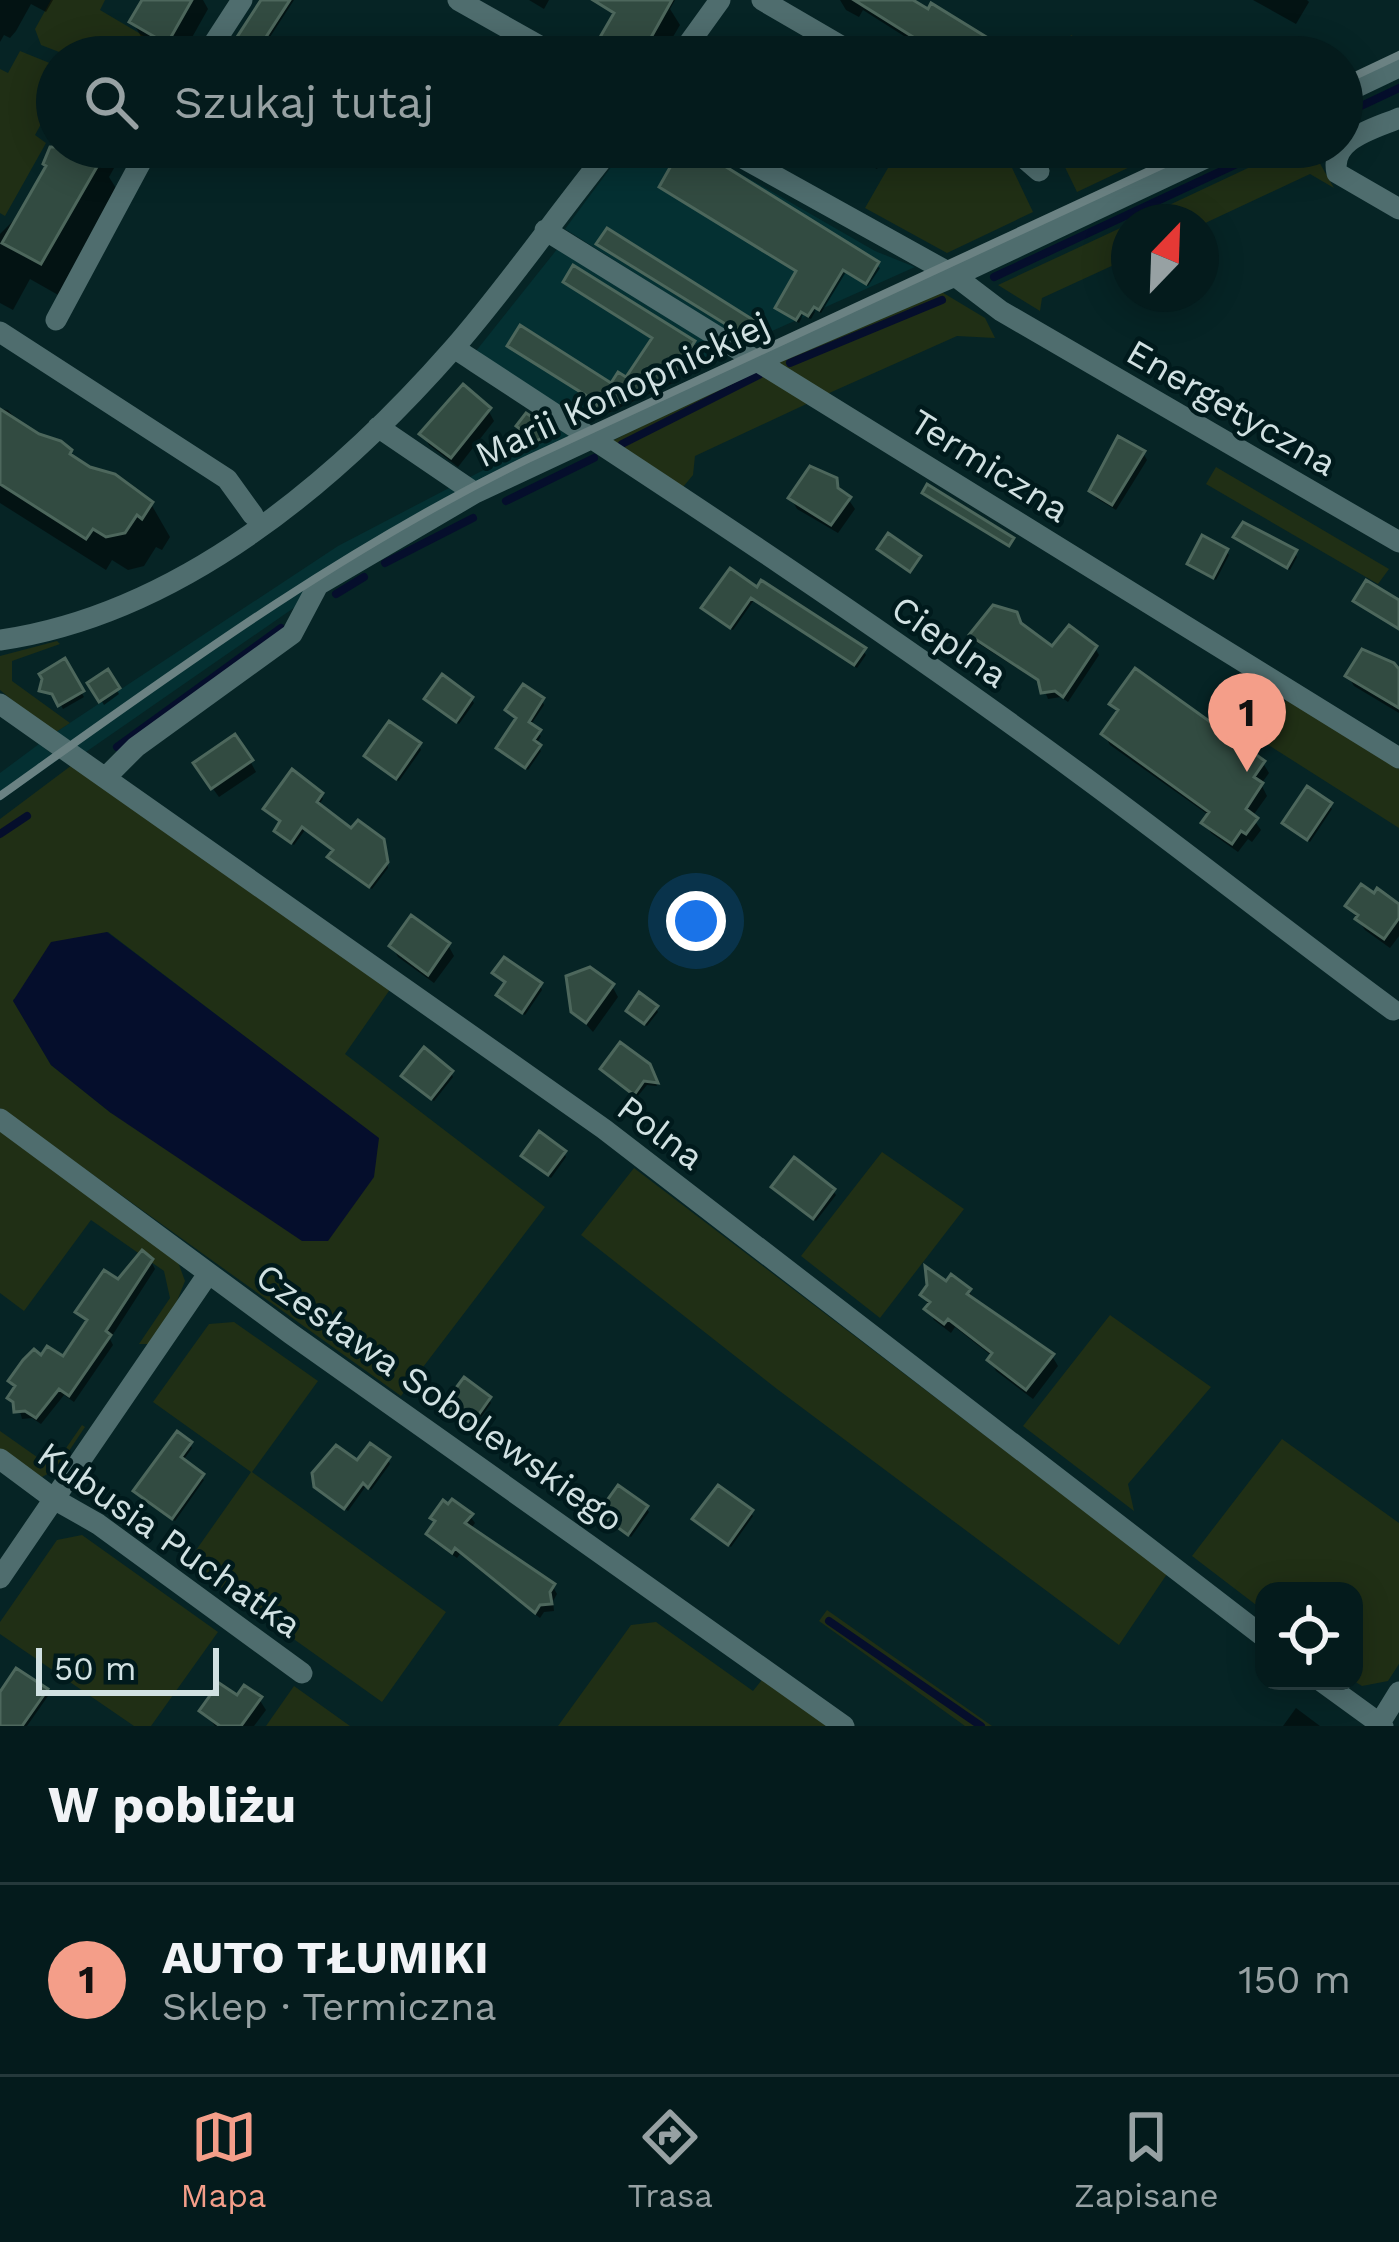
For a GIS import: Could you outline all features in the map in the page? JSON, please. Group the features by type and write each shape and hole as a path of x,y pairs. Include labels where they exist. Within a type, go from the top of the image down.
{"street":[{"path":"219,36 242,0"},
{"path":"458,0 522,36"},
{"path":"695,36 720,0"},
{"path":"763,0 824,36"},
{"path":"1363,84 1399,67"},
{"path":"1363,134 1399,118"},
{"path":"56,320 138,168"},
{"path":"0,640 104,613 180,577 377,428 454,348 594,168"},
{"name":"Energetyczna","path":"761,168 955,276 1001,311 1399,542"},
{"path":"1036,168 1039,171"},
{"name":"Marii Konopnickiej","path":"105,778 136,747 292,634 318,585 475,493 1184,168"},
{"path":"1336,168 1337,173 1399,209"},
{"name":"Termiczna","path":"545,230 1399,758"},
{"path":"0,332 227,479 257,521"},
{"name":"Cieplna","path":"454,348 671,489 988,708 1393,1010"},
{"path":"377,428 475,493"},
{"name":"Polna","path":"0,704 604,1129 1255,1630"},
{"name":"Czesława Sobolewskiego","path":"0,1119 208,1274 844,1726"},
{"path":"0,1578 208,1274"},
{"name":"Kubusia Puchatka","path":"0,1459 98,1524 302,1673"},
{"path":"1333,1690 1380,1725 1399,1692"}],"shaded area":[{"path":"610,168 731,168 875,251 915,267 745,343 565,229"},
{"path":"558,248 732,350 579,420 476,351"},
{"path":"560,430 586,448 487,495 334,580 83,754 53,734 338,546"},
{"path":"39,744 59,759 0,801 0,773"},
{"path":"107,932 379,1138 374,1177 328,1241 302,1241 111,1113 51,1065 13,1001 51,942"}],"green space":[{"path":"51,0 105,0 100,10 144,36 38,36 35,29"},
{"path":"20,51 36,57 36,161 5,216 0,213 0,69 8,73"},
{"path":"888,168 1012,168 1033,212 947,253 865,208"},
{"path":"1065,168 1128,168 1077,192"},
{"path":"1248,168 1323,168 1334,188 1310,174 1219,217 1219,204 1171,204"},
{"path":"1111,232 1111,266 1042,298 1040,311 998,285"},
{"path":"940,291 985,318 995,338 957,336 827,394 773,360"},
{"path":"757,367 815,400 695,456 693,475 683,487 612,441"},
{"path":"1216,467 1389,569 1378,584 1206,484"},
{"path":"60,644 12,661 12,681 70,723 53,734 0,690 0,656"},
{"path":"1288,698 1399,769 1399,828 1259,739"},
{"path":"72,765 391,988 345,1054 545,1207 401,1396 0,1108 0,819","holes":["108,932 379,1139 111,1113 51,1065 13,1000"]},
{"path":"0,1127 178,1262 185,1281 151,1344 139,1344 170,1298 164,1271 91,1220 24,1311 0,1293"},
{"path":"882,1152 964,1209 880,1318 801,1256"},
{"path":"634,1168 1167,1574 1119,1645 777,1389 581,1235"},
{"path":"1110,1315 1211,1387 1128,1484 1134,1511 1023,1426"},
{"path":"234,1322 318,1381 252,1472 446,1612 382,1702 187,1563 251,1472 153,1402 209,1324"},
{"path":"82,1425 57,1469 42,1477 0,1450 0,1431 37,1457 62,1454"},
{"path":"1282,1439 1399,1523 1399,1664 1388,1681 1363,1686 1363,1582 1255,1582 1255,1604 1192,1556"},
{"path":"82,1535 218,1632 151,1726 134,1726 0,1634 0,1622 57,1540"},
{"path":"827,1610 992,1726 965,1726 819,1621"},
{"path":"656,1622 753,1691 765,1676 832,1726 558,1726 631,1625"},
{"path":"294,1686 350,1726 266,1726"}],"building":[{"path":"142,0 192,0 172,36 153,36 129,22"},
{"path":"261,0 290,0 267,36 238,36"},
{"path":"593,0 672,0 652,36 601,36 614,13"},
{"path":"854,0 913,0 928,9 931,3 985,36 911,36"},
{"path":"45,168 96,168 41,264 2,243"},
{"path":"670,168 728,168 879,262 866,284 843,270 819,310 814,307 808,316 801,312 796,320 775,308 796,271 659,187"},
{"path":"607,228 758,323 748,338 596,244"},
{"path":"573,265 695,341 671,379 588,417 598,403 507,346 520,325 611,383 618,372 626,377 652,338 563,282"},
{"path":"463,384 491,408 451,458 419,434"},
{"path":"0,409 39,434 61,441 72,450 70,454 90,467 115,474 153,502 142,519 137,515 125,533 106,537 93,529 86,539 0,484"},
{"path":"526,413 555,432 536,441 516,426"},
{"path":"1118,436 1145,451 1112,505 1089,491"},
{"path":"810,466 837,478 838,488 851,497 831,525 788,498"},
{"path":"927,484 1014,538 1009,546 922,493"},
{"path":"1243,522 1297,550 1287,568 1233,537"},
{"path":"888,533 921,556 910,572 877,549"},
{"path":"1202,535 1228,549 1213,578 1187,564"},
{"path":"730,568 757,587 761,580 866,648 854,665 751,598 730,628 701,608"},
{"path":"1366,580 1399,600 1399,629 1353,601"},
{"path":"993,605 1017,612 1021,623 1052,646 1069,625 1097,646 1063,697 1055,691 1041,693 1038,680 969,635"},
{"path":"1362,649 1399,669 1399,708 1345,676"},
{"path":"65,658 84,691 58,706 52,694 39,691 39,674"},
{"path":"1135,668 1265,761 1254,777 1263,783 1246,809 1258,818 1232,844 1201,823 1209,812 1101,734 1118,710 1109,704"},
{"path":"108,669 120,688 99,702 87,683"},
{"path":"442,674 473,697 456,722 424,699"},
{"path":"523,684 544,698 529,722 541,730 534,740 541,745 525,768 496,748 516,718 505,710"},
{"path":"389,721 421,743 396,779 364,756"},
{"path":"235,734 253,760 211,789 193,763"},
{"path":"292,769 323,793 317,802 351,828 358,820 384,839 388,862 369,887 327,857 333,850 302,827 291,843 274,831 280,821 263,809"},
{"path":"1307,786 1332,803 1307,840 1282,823"},
{"path":"1361,884 1374,893 1377,888 1399,904 1399,918 1384,939 1345,906"},
{"path":"411,915 450,943 428,975 389,946"},
{"path":"504,957 542,983 522,1013 496,995 505,982 492,973"},
{"path":"590,967 614,984 586,1023 571,1012 566,976"},
{"path":"639,992 658,1006 644,1024 626,1011"},
{"path":"620,1042 650,1064 658,1083 644,1081 634,1095 600,1069"},
{"path":"424,1047 453,1071 431,1099 401,1076"},
{"path":"539,1131 566,1151 548,1175 521,1156"},
{"path":"794,1157 835,1189 813,1219 771,1187"},
{"path":"142,1250 153,1259 106,1331 111,1335 69,1396 59,1389 36,1418 25,1411 14,1412 7,1398 15,1386 8,1381 23,1360 34,1349 41,1355 47,1346 63,1356 87,1320 75,1312 104,1270 118,1279"},
{"path":"925,1266 946,1281 951,1274 971,1289 967,1294 1054,1354 1026,1390 987,1360 992,1353 948,1319 944,1324 924,1309 930,1302 920,1295 927,1285"},
{"path":"464,1377 491,1397 472,1424 444,1404"},
{"path":"177,1431 192,1442 181,1457 204,1474 172,1519 133,1491"},
{"path":"370,1443 390,1457 368,1488 363,1483 344,1509 314,1487 312,1473 336,1445 357,1460"},
{"path":"618,1485 648,1506 628,1535 598,1513"},
{"path":"718,1485 753,1510 728,1545 692,1519"},
{"path":"452,1499 473,1514 465,1523 555,1584 550,1592 552,1604 540,1605 535,1613 455,1548 452,1553 426,1534 443,1500 448,1504"},
{"path":"16,1668 48,1689 22,1726 0,1726 0,1692"},
{"path":"219,1683 237,1695 244,1685 262,1697 241,1726 220,1726 199,1711"}],"waterway":[{"path":"1363,105 1399,88"},
{"path":"994,277 1228,168"},
{"path":"790,363 942,300"},
{"path":"622,444 759,375"},
{"path":"506,501 594,458"},
{"path":"385,563 473,518"},
{"path":"336,594 364,577"},
{"path":"117,747 281,628"},
{"path":"0,834 27,816"},
{"path":"829,1621 981,1726"}],"railway":[{"path":"1363,72 1399,55"},
{"path":"0,796 257,616 458,495 1156,168"}],"place":[{"name":"AUTO TŁUMIKI","path":"1247,772"}]}
